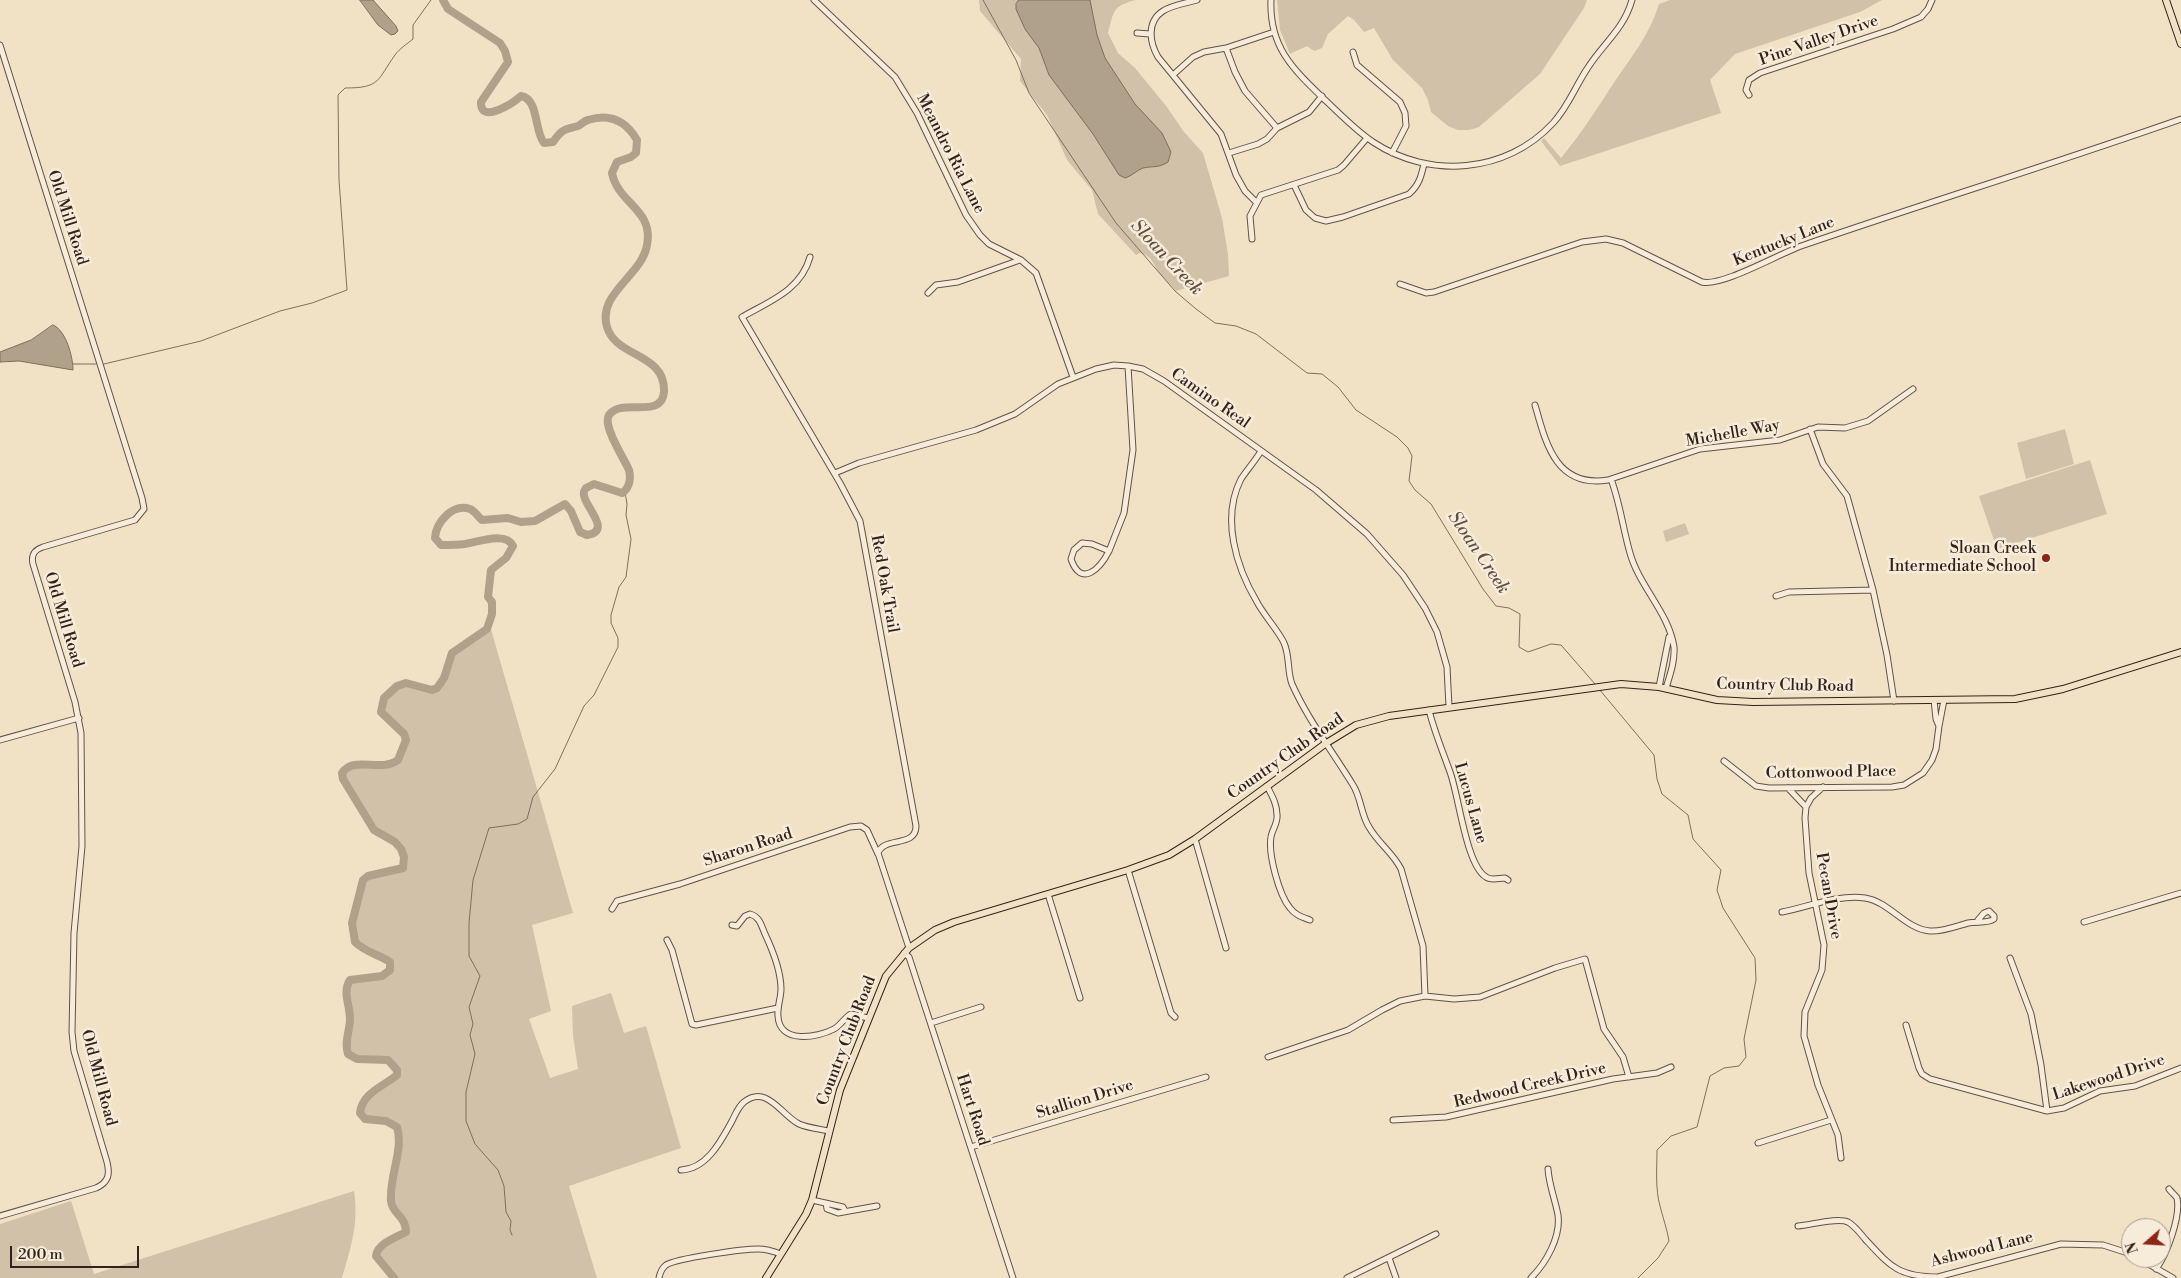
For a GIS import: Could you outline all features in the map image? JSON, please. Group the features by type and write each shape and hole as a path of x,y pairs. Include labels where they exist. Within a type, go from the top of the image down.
{"main road":[{"path":"2166,0 2181,44"},
{"name":"Country Club Road","path":"766,1278 812,1200 840,1090 886,976 909,948 922,937 954,922 1128,870 1169,855 1195,839 1325,744 1356,725 1371,720 1430,710 1609,685 1638,684 1717,700 1753,702 2015,699 2040,695 2181,652"}],"street":[{"name":"Meandro Ria Lane","path":"814,0 895,77 917,113 971,223 989,244 1021,260 1033,269 1038,277 1074,377"},
{"path":"1197,0 1163,11 1155,19 1150,34 1151,45 1158,57 1222,134 1236,175 1245,190 1256,202"},
{"path":"1271,0 1274,32 1288,63 1367,138 1392,153 1424,164 1451,167 1484,163 1514,152 1540,135 1558,116 1590,64 1619,30 1632,0"},
{"name":"Pine Valley Drive","path":"1749,95 1746,90 1749,80 1760,74 1893,29 1921,17 1928,10 1932,0"},
{"path":"1174,74 1193,57 1204,52 1226,48 1274,32"},
{"path":"1138,33 1150,34"},
{"name":"Old Mill Road","path":"0,45 144,506 141,515 135,520 43,547 33,554 33,564 79,718 82,739 82,846 74,933 72,1032 74,1052 107,1162 109,1175 106,1181 99,1187 0,1216"},
{"path":"1226,48 1245,91 1277,128"},
{"path":"1353,52 1358,65 1400,102 1406,113 1406,126 1392,153"},
{"path":"1230,154 1267,139 1277,128 1309,112 1322,96"},
{"name":"Kentucky Lane","path":"1400,284 1426,293 1434,292 1582,242 1598,239 1623,243 1709,284 1722,281 1788,250 2181,119"},
{"path":"1252,239 1250,216 1261,194 1338,170 1367,138"},
{"path":"1294,185 1306,210 1315,218 1326,221 1343,218 1408,194 1416,188 1424,164"},
{"name":"Red Oak Trail","path":"810,257 804,274 794,286 742,317 855,508 861,525 916,826 915,832 911,837 880,848 878,857"},
{"path":"928,293 936,285 958,282 1021,260"},
{"name":"Camino Real","path":"834,473 976,430 1015,414 1058,384 1074,377 1108,366 1128,366 1143,369 1164,382 1336,506 1367,534 1402,576 1425,608 1437,632 1446,667 1450,707"},
{"path":"1109,552 1092,544 1082,543 1074,550 1071,559 1076,571 1083,574 1089,574 1100,566 1109,552 1124,513 1133,450 1128,366"},
{"name":"Michelle Way","path":"1534,405 1546,442 1559,467 1576,477 1597,482 1700,449 1780,440 1810,429 1845,428 1868,420 1913,388"},
{"path":"1810,429 1823,464 1847,496 1873,590 1887,655 1894,701"},
{"path":"1261,452 1242,478 1234,500 1232,515 1235,549 1248,588 1284,644 1292,684 1325,744 1355,787 1367,825 1376,839 1395,858 1401,869 1423,946 1425,996"},
{"path":"1611,479 1622,515 1630,554 1670,634 1674,648 1673,664 1663,688"},
{"path":"1776,596 1789,592 1873,590"},
{"name":"Cottonwood Place","path":"1934,700 1936,719 1939,726"},
{"name":"Cottonwood Place","path":"1724,761 1756,786 1769,788 1892,787 1914,780 1923,773 1932,760 1936,749 1944,700"},
{"name":"Lucus Lane","path":"1430,710 1453,780 1460,813 1475,863 1489,879 1505,878 1508,880"},
{"path":"0,740 79,718"},
{"path":"1267,786 1275,802 1278,817 1271,838 1270,855 1289,907 1297,915 1310,920"},
{"path":"1787,787 1806,807 1811,798 1823,787"},
{"name":"Pecan Drive","path":"1806,807 1809,873 1824,945 1824,957 1822,970 1805,1012 1804,1036 1818,1085 1838,1135 1841,1158"},
{"name":"Sharon Road","path":"612,909 617,901 683,883 853,826 863,827 868,831 878,857"},
{"path":"1195,839 1226,948"},
{"path":"878,857 909,948"},
{"path":"1128,870 1171,1013 1176,1017"},
{"path":"2084,922 2181,893"},
{"path":"1048,894 1080,998"},
{"path":"1782,912 1850,898 1866,898 1880,903 1916,927 1931,931 1978,920"},
{"path":"732,925 736,926 745,916 750,914 760,920 772,948 780,977 781,990 778,1019 783,1030 799,1037 833,1029 851,1014 868,1018"},
{"path":"667,940 672,950 692,1024 696,1025 778,1008"},
{"name":"Hart Road","path":"904,953 908,957 931,1023 1013,1278"},
{"path":"2010,958 2031,1014 2046,1111"},
{"path":"1268,1057 1348,1030 1394,1004 1425,996 1454,999 1480,997 1555,968 1585,959 1604,1029 1623,1057 1629,1077"},
{"path":"931,1023 981,1007"},
{"name":"Lakewood Drive","path":"1906,1026 1919,1068 1922,1074 1930,1080 2046,1111 2064,1108 2100,1091 2135,1086 2181,1068"},
{"name":"Redwood Creek Drive","path":"1393,1120 1446,1117 1578,1087 1657,1073 1671,1067"},
{"name":"Stallion Drive","path":"971,1147 1206,1077"},
{"path":"681,1170 693,1167 712,1153 740,1106 750,1099 767,1098 800,1124 829,1131"},
{"path":"1758,1143 1831,1120"},
{"path":"1531,1278 1548,1257 1557,1229 1558,1217 1548,1169"},
{"path":"2169,1189 2177,1199 2179,1216 2164,1259 2156,1269 2173,1278"},
{"path":"812,1200 826,1203 827,1209 838,1213 877,1206"},
{"name":"Ashwood Lane","path":"1798,1226 1839,1220 1849,1222 1889,1265 1919,1277 1938,1276 2050,1246 2072,1242 2103,1244 2121,1250"},
{"path":"1347,1278 1436,1234"},
{"path":"659,1278 663,1268 669,1264 712,1255 754,1249 768,1250 781,1254"},
{"path":"1389,1258 1396,1278"}],"shaded area":[{"path":"360,0 373,0 396,26 398,31 391,35 378,25"},
{"path":"979,0 1136,0 1128,2 1115,10 1108,33 1118,53 1135,68 1167,107 1184,132 1203,153 1222,218 1228,254 1229,276 1176,291 1159,273 1148,257 1140,253 1136,255 1098,214 1092,190 1067,160 1047,115 1020,81 1021,59 980,11"},
{"path":"1019,0 1090,0 1097,35 1105,58 1135,104 1162,133 1171,152 1168,162 1159,166 1143,168 1125,178 1119,175 1093,134 1049,75 1039,48 1025,29 1016,9 1016,4"},
{"path":"1277,0 1587,0 1584,8 1540,74 1479,127 1469,130 1458,130 1448,126 1431,112 1422,88 1393,60 1374,28 1364,32 1348,16 1328,34 1322,48 1314,51 1307,46 1290,54 1280,30"},
{"path":"1670,0 1882,0 1860,12 1735,54 1710,80 1721,113 1560,166 1541,141 1544,138 1561,158 1640,44 1651,25 1659,4"},
{"path":"53,325 62,332 65,338 72,358 73,370 19,361 0,362 0,352 31,340"},
{"path":"2065,429 2074,464 2026,479 2017,443"},
{"path":"2090,460 2107,514 1997,549 1979,496"},
{"path":"1685,523 1689,534 1666,542 1663,531"},
{"path":"490,626 573,913 532,925 551,1011 529,1019 550,1078 578,1069 573,1036 572,1006 611,993 624,1033 646,1026 681,1148 569,1186 597,1278 394,1278 377,1256 377,1251 382,1246 406,1232 404,1222 394,1209 391,1201 399,1136 397,1127 386,1120 373,1120 362,1116 361,1107 374,1092 398,1076 397,1070 388,1059 362,1059 349,1053 348,1041 351,1016 348,990 351,981 382,976 391,971 390,961 368,951 356,941 354,934 355,907 360,889 368,876 404,869 405,857 401,848 395,842 375,829 344,779 343,773 348,768 354,766 383,766 398,760 405,743 404,737 402,732 382,711 386,697 395,689 405,685 432,691 437,688 441,684 452,654 461,646 483,634"},
{"path":"354,1191 355,1224 342,1278 0,1278 0,1224 71,1201 94,1274"}],"waterway":[{"path":"104,364 201,341 280,311 312,303 347,290 339,180 338,95 345,88 357,88 377,81 397,53 413,39 413,25 431,0"},
{"path":"394,1278 376,1256 383,1244 406,1232 404,1222 394,1209 391,1201 399,1136 397,1127 386,1121 365,1119 360,1113 369,1095 397,1075 397,1070 388,1060 357,1059 348,1054 347,1041 350,1014 346,994 350,980 382,976 390,970 390,962 355,942 352,923 363,880 368,876 403,868 404,857 401,849 395,842 374,830 343,779 342,773 353,765 383,765 391,764 398,760 406,740 404,734 381,712 384,698 397,686 406,683 432,690 437,688 444,678 452,653 487,629 492,614 492,602 488,597 491,570 506,558 513,546 504,539 498,538 465,544 441,545 435,538 438,526 446,515 452,511 464,508 472,510 482,520 508,518 521,522 535,521 565,504 571,511 580,532 587,535 594,533 598,529 597,523 585,500 585,489 594,484 622,493 627,488 630,479 629,470 608,427 609,415 615,410 622,408 656,405 662,400 664,392 662,379 657,370 649,362 620,345 612,337 607,327 606,315 608,304 637,266 647,245 648,233 645,223 641,215 621,192 612,173 617,162 636,153 637,140 633,133 617,120 596,118 564,130 553,142 544,143 534,109 527,98 521,96 498,110 486,112 482,109 481,102 508,62 505,51 500,43 448,9 443,0"},
{"name":"Sloan Creek","path":"983,0 1016,60 1029,93 1116,223 1175,291 1215,323 1236,326 1256,334 1307,373 1322,374 1338,387 1356,410 1397,437 1408,448 1412,456 1409,481 1415,490 1431,504 1483,589 1496,606 1509,608 1520,614 1519,647 1528,652 1551,644 1561,645 1595,684"},
{"path":"73,364 96,364"},
{"path":"512,1235 510,1230 511,1221 506,1212 504,1186 498,1170 475,1144 466,1121 466,1092 475,1054 470,1035 473,1024 469,1007 480,976 469,956 469,923 473,880 489,828 518,824 527,819 533,797 555,769 584,706 594,695 618,647 618,638 611,623 611,615 619,587 626,577 631,539 626,515 625,492"},
{"name":"Sloan Creek","path":"1599,689 1654,755 1657,779 1662,794 1688,815 1693,839 1721,870 1717,890 1723,908 1755,958 1756,980 1744,1039 1746,1057 1739,1066 1724,1068 1710,1076 1697,1127 1671,1136 1657,1150 1657,1192 1669,1241 1658,1258 1638,1278"}],"place":[{"name":"Sloan Creek Intermediate School","path":"2046,558"}]}
